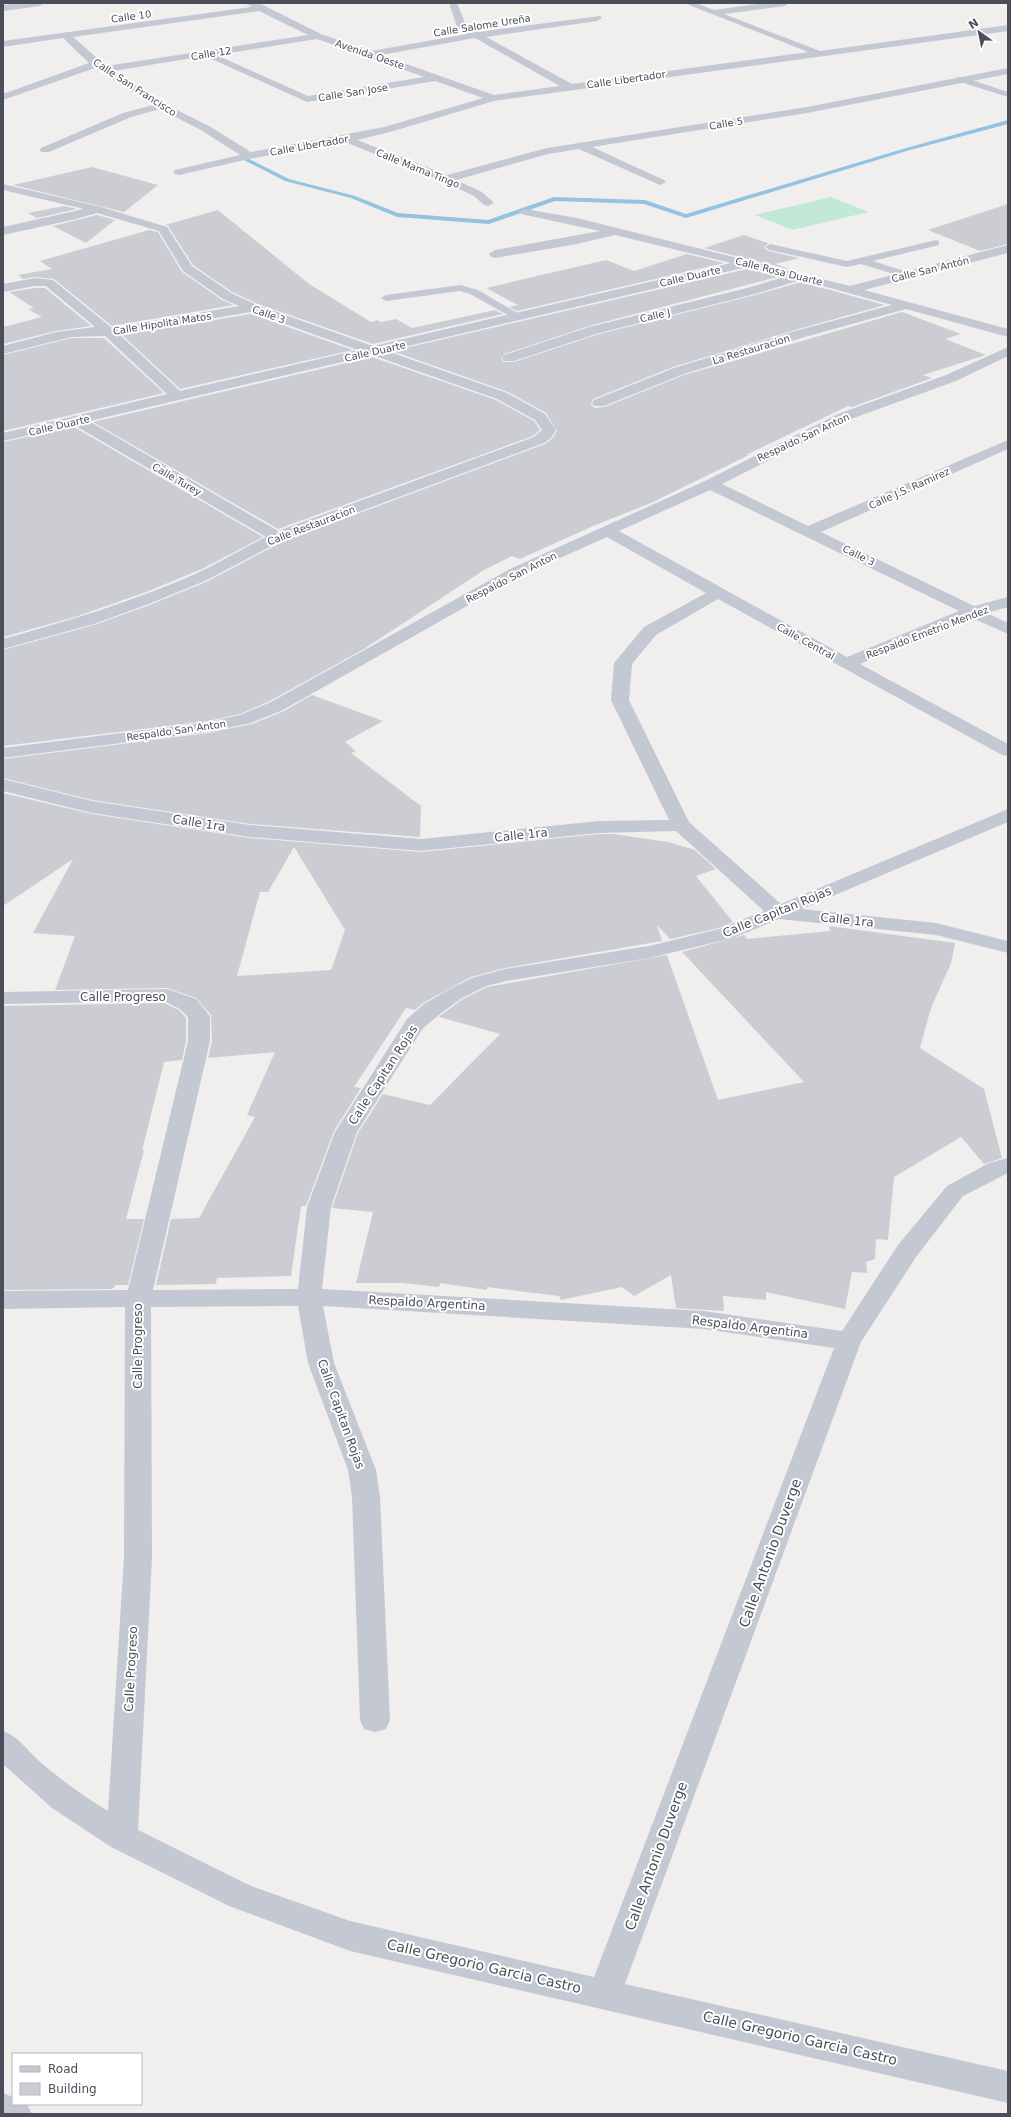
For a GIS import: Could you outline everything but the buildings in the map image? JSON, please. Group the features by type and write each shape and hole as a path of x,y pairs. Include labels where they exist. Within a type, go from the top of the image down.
{"street":[{"path":"3,8 40,3"},
{"name":"Avenida Oeste","path":"250,3 318,36 493,98"},
{"path":"453,3 462,27 569,87"},
{"path":"688,3 817,52"},
{"path":"712,12 785,3"},
{"name":"Calle 10","path":"3,44 262,8"},
{"name":"Calle Salome Ureña","path":"371,54 597,18"},
{"name":"Calle Libertador","path":"179,172 249,156 346,139 446,114 493,98 817,52 1008,28"},
{"name":"Calle San Francisco","path":"66,36 100,66 161,106 205,128 249,156"},
{"name":"Calle 12","path":"3,97 100,66 207,54 318,36"},
{"name":"Calle San Jose","path":"207,54 306,99 436,77"},
{"name":"Calle 5","path":"446,179 547,151 807,110 960,79 1008,71"},
{"path":"45,150 127,115 161,106"},
{"name":"Calle Mama Tingo","path":"346,139 446,179 478,194 488,203"},
{"path":"581,146 660,182"},
{"name":"Calle 3","path":"3,187 97,209 163,229 187,268 227,296 252,308 502,396 540,417 549,430"},
{"path":"3,231 72,218 97,209"},
{"name":"Calle Rosa Duarte","path":"525,212 614,231 801,276 1008,333"},
{"path":"495,254 577,240 614,231"},
{"name":"Calle San Antón","path":"852,289 1008,249"},
{"name":"Calle Duarte","path":"3,437 78,421 746,263"},
{"name":"Calle J","path":"509,358 594,330 751,291 801,276"},
{"path":"3,288 43,282 49,283 109,332 178,397"},
{"name":"La Restauracion","path":"599,403 679,371 800,334 906,305"},
{"name":"Calle Hipolita Matos","path":"3,350 84,331 99,330 109,332 252,308"},
{"name":"Respaldo San Anton","path":"3,753 208,727 245,719 277,706 516,572 710,484 804,435 843,417 951,378 1008,352"},
{"name":"Calle Turey","path":"78,421 277,537"},
{"name":"Calle Restauracion","path":"3,644 88,620 140,602 199,578 277,537 539,440 546,435 549,430"},
{"name":"Calle J.S. Ramirez","path":"810,531 1008,444"},
{"name":"Calle 3","path":"710,484 810,531 1008,629"},
{"name":"Calle Central","path":"606,530 846,664 1008,751"},
{"path":"719,592 650,631 623,662 620,700 681,825 779,913"},
{"name":"Respaldo Emetrio Mendez","path":"846,664 974,611 1008,602"},
{"name":"Calle 1ra","path":"3,785 92,807 250,831 421,845 599,827 681,825"},
{"name":"Calle Capitan Rojas","path":"375,1720 366,1497 362,1470 321,1362 309,1297 319,1207 346,1132 415,1024 432,1009 467,988 505,975 649,952 726,934 779,913 1008,815"},
{"name":"Calle 1ra","path":"779,913 936,929 1008,947"},
{"name":"Calle Progreso","path":"3,998 167,995 188,1004 200,1016 199,1041 138,1299 138,1557 122,1837"},
{"name":"Calle Antonio Duverge","path":"605,1993 849,1341 907,1251 955,1191 997,1168 1008,1165"},
{"name":"Respaldo Argentina","path":"3,1300 309,1297 507,1307 704,1320 849,1341"},
{"name":"Calle Gregorio Garcia Castro","path":"3,1744 26,1768 64,1799 122,1837 240,1896 350,1936 605,1993 1008,2087"},
{"path":"3,2110 14,2114"}],"lane":[{"path":"960,79 1008,95"},
{"path":"770,247 841,263 863,261 936,243"},
{"path":"863,261 907,275"},
{"path":"386,298 460,288 474,292 519,317"}],"green space":[{"path":"831,197 869,212 792,230 755,215"}],"waterway":[{"path":"247,160 287,180 353,197 397,215 489,222 554,199 645,202 686,216 908,149 1008,122"}]}
